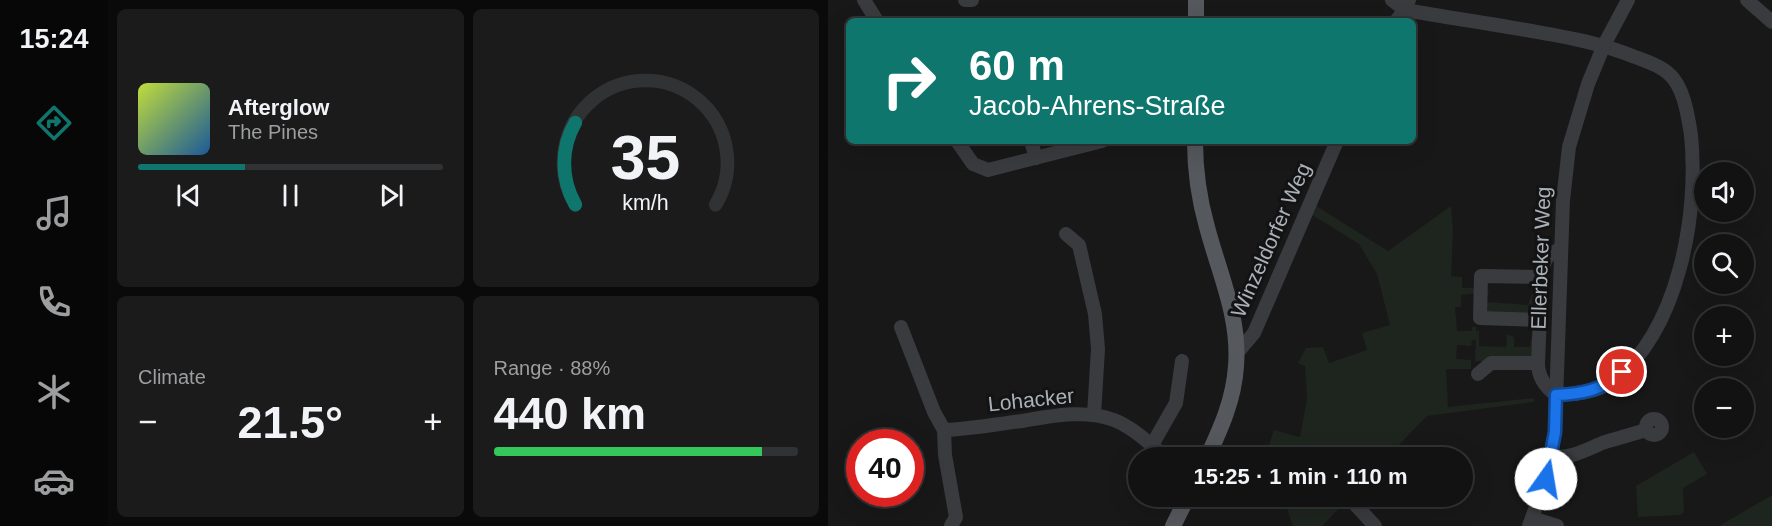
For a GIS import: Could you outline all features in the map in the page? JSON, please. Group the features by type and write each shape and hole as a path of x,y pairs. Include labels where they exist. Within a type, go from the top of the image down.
{"main road":[{"path":"1196,18 1197,0"},
{"path":"1195,144 1200,203 1231,307 1237,353 1232,396 1211,447"},
{"path":"1173,526 1182,507"}],"street":[{"path":"864,0 875,18"},
{"path":"965,0 972,0"},
{"path":"1392,0 1403,10 1604,45 1652,64 1668,73 1678,85 1689,117 1694,177 1689,231 1679,271 1666,305 1652,336 1633,362 1611,382 1587,392 1556,395 1544,384 1539,375 1539,320 1543,261 1561,248"},
{"name":"Ellerbeker Weg","path":"1531,522 1552,456 1555,432 1564,185 1569,147 1579,109 1604,45 1628,0"},
{"path":"1747,0 1772,22"},
{"path":"959,144 973,164 988,170 1090,144"},
{"path":"1032,144 1036,158"},
{"name":"Winzeldorfer Weg","path":"1237,353 1254,333 1336,144"},
{"path":"1066,234 1079,245 1095,314 1098,349 1094,415"},
{"path":"1539,320 1480,318 1480,297 1481,276 1541,277"},
{"path":"901,327 934,412 944,430 945,455 956,518 951,526"},
{"path":"1152,445 1176,404 1182,361"},
{"path":"1478,374 1491,363 1538,363"},
{"name":"Lohacker","path":"944,430 1061,415 1094,415 1114,420 1131,429 1154,447"},
{"path":"1552,456 1566,457 1646,430"},
{"path":"1358,507 1375,526"},
{"path":"1531,522 1557,526"}],"shaded area":[{"path":"1313,204 1388,251 1451,206 1453,234 1451,276 1462,277 1462,288 1475,288 1478,293 1461,295 1461,307 1455,307 1457,331 1472,331 1472,327 1476,327 1476,331 1479,331 1479,346 1506,347 1507,334 1514,337 1514,347 1530,347 1531,338 1536,338 1530,361 1475,361 1476,340 1472,340 1471,346 1457,345 1456,359 1471,360 1471,369 1446,369 1448,407 1534,398 1534,402 1427,416 1397,447 1268,447 1274,430 1300,437 1307,399 1305,366 1298,363 1306,348 1323,347 1329,363 1367,350 1362,333 1390,325 1377,274 1359,244 1309,213"},
{"path":"1534,280 1537,282 1537,314 1486,316 1486,302 1528,305 1534,288"},
{"path":"1694,452 1707,474 1683,488 1684,512 1680,515 1638,517 1636,486"},
{"path":"1772,495 1772,526 1719,526"},
{"path":"1286,507 1340,507 1322,526 1293,526"}],"route":[{"path":"1546,479 1555,432 1556,395 1587,392 1600,388 1622,372"}]}
